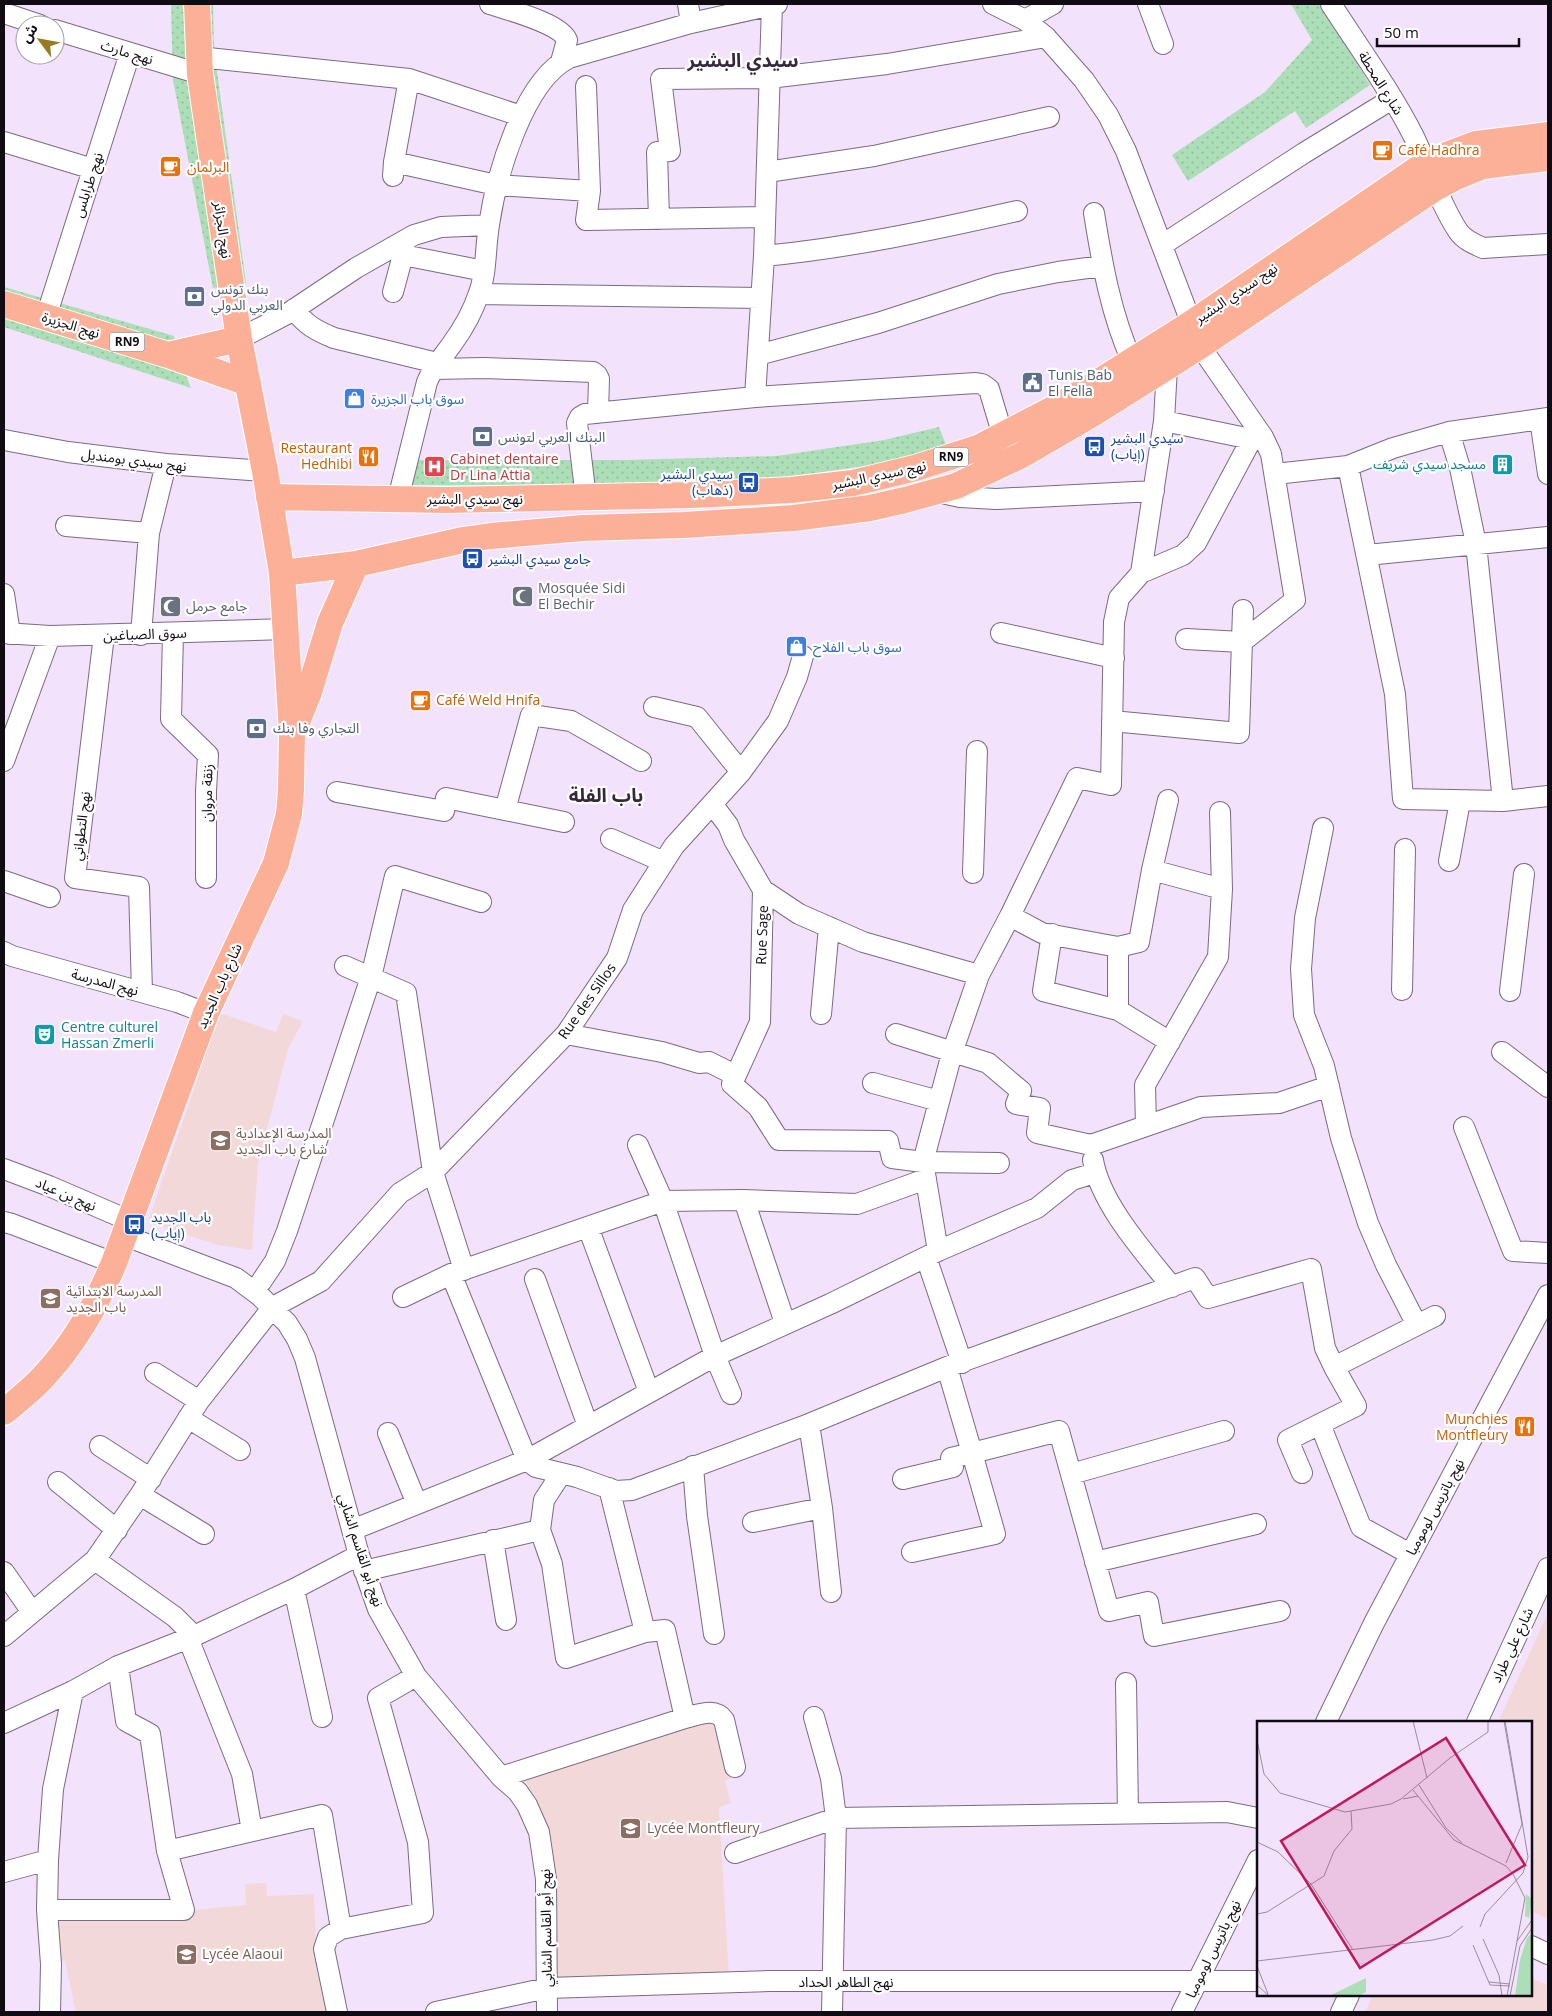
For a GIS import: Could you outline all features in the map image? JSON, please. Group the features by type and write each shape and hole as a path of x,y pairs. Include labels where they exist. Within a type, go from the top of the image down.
{"main road":[{"name":"نهج الجزائر","path":"197,4 200,66 239,339 270,497 282,573"},
{"name":"نهج سيدي البشير","path":"270,497 398,499 586,498 791,490 853,483 915,468 978,448 1051,410 1132,361 1196,335 1431,176 1444,156 1476,144 1548,135"},
{"name":"نهج سيدي البشير","path":"1431,176 1456,177 1482,166 1548,158"},
{"name":"نهج الجزيرة","path":"4,304 168,355 248,384"},
{"name":"نهج سيدي البشير","path":"282,573 356,564 463,540 491,536 583,528 794,518 870,508 937,492 956,486 994,469 1041,445 1094,414 1167,367 1196,335"},
{"path":"168,355 239,339"},
{"path":"791,490 794,518"},
{"name":"شارع باب الجديد","path":"292,733 309,692 330,623 356,564"},
{"name":"شارع باب الجديد","path":"4,1412 46,1375 82,1327 100,1297 206,1012 270,876 282,846 289,814 292,733 282,573"}],"street":[{"path":"398,499 421,403 435,366 462,330 479,294 484,271 488,225 502,165 521,116 543,81 560,62 567,40 563,33 541,22 490,4"},
{"path":"688,4 691,24"},
{"path":"560,62 691,24 774,4 769,78 764,256 755,397"},
{"path":"993,4 1025,20 1046,37 1084,80 1115,127 1126,151 1196,335 1254,434 1268,447 1275,474 1295,600 1242,642 1186,639"},
{"path":"1025,20 1053,4"},
{"path":"1148,4 1163,44"},
{"name":"شارع المحطة","path":"1331,4 1408,126 1459,232 1474,244 1483,248 1548,244"},
{"name":"نهج مارث","path":"65,33 130,53 200,66 409,80 521,116"},
{"path":"659,219 657,152 670,151 661,79 769,78 887,64 1046,37"},
{"name":"نهج طرابلس","path":"46,316 130,53"},
{"path":"409,80 393,169 496,185 590,191"},
{"path":"586,86 590,191 586,220 765,217"},
{"path":"1162,245 1304,153 1392,99"},
{"path":"767,172 874,156 1049,118"},
{"path":"4,142 93,169"},
{"path":"764,256 862,244 1017,212"},
{"path":"1094,213 1102,266 1123,339 1132,361"},
{"path":"239,339 294,309 356,268 414,235 441,227 488,225"},
{"path":"393,292 403,255 484,271"},
{"path":"758,355 878,323 998,284 1058,272 1102,266"},
{"path":"479,294 761,298"},
{"path":"294,309 309,327 328,336 435,366 593,372 599,379 598,413"},
{"path":"1142,573 1164,421 1167,367"},
{"path":"586,498 577,423 582,415 755,397 979,383 989,389 1003,436"},
{"path":"1275,474 1348,466 1393,448 1449,432 1544,419 1548,474"},
{"path":"1164,421 1254,434"},
{"path":"1449,432 1460,468 1476,544 1503,801"},
{"path":"912,1552 995,1534 972,1454 932,1254 924,1170 938,1101 952,1052 979,975 1077,778 1111,786 1114,622 1116,605 1119,598 1142,573 1184,555 1196,543 1254,434"},
{"name":"نهج سيدي بومنديل","path":"4,440 68,452 166,464 265,471"},
{"path":"141,635 149,533 166,464"},
{"path":"1348,466 1395,694 1403,799 1503,801 1548,796"},
{"path":"937,492 996,499 1154,491"},
{"path":"66,526 149,533"},
{"path":"1367,555 1548,537"},
{"path":"4,594 7,633"},
{"path":"1112,721 1239,733 1243,610"},
{"name":"سوق الصباغين","path":"7,633 50,636 141,635 286,629"},
{"name":"زنقة مروان","path":"173,633 171,719 208,755 206,878"},
{"path":"1001,634 1114,658"},
{"name":"نهج التطواني","path":"104,635 75,878 139,886 142,992"},
{"path":"4,762 50,636"},
{"name":"Rue des Sillos","path":"273,1307 322,1281 400,1193 434,1172 566,1034 617,958 633,910 674,846 741,772 778,721 797,677 803,656"},
{"path":"654,707 697,717 741,772"},
{"path":"505,810 531,714 571,721 641,761"},
{"path":"973,873 976,752"},
{"path":"337,792 444,811 446,798 564,822"},
{"path":"1010,916 1042,932 1118,947 1139,942 1152,870 1168,800"},
{"path":"1449,861 1460,801"},
{"name":"Rue Sage","path":"712,804 728,825 734,840 763,890 760,1022 736,1075"},
{"path":"1146,1126 1145,1084 1218,957 1222,889 1220,812"},
{"path":"1323,828 1305,918 1301,969 1304,1016 1324,1066 1341,1138 1368,1223 1386,1265 1426,1320 1334,1367"},
{"path":"611,839 664,862"},
{"path":"1402,990 1405,849"},
{"path":"1152,870 1222,889"},
{"path":"1510,991 1524,874"},
{"path":"262,1282 275,1261 287,1231 371,977 395,876 480,902"},
{"path":"4,881 50,897"},
{"path":"763,890 800,914 863,942 979,975"},
{"path":"822,1014 830,927"},
{"path":"1052,934 1043,991 1118,1010 1170,1042"},
{"path":"1118,947 1118,1010"},
{"name":"نهج المدرسة","path":"4,952 12,956 206,1012"},
{"path":"345,966 406,993 434,1172 458,1272 527,1460 536,1468 577,1477 609,1488 623,1491 632,1490 809,1424 955,1365 1195,1278 1208,1298 1311,1269 1325,1348 1356,1406 1288,1440 1302,1473"},
{"path":"566,1034 662,1052 699,1063 709,1062 736,1075 732,1084 758,1107 779,1140 888,1141 892,1158 924,1170"},
{"path":"896,1034 988,1063 1021,1091 1016,1104 1040,1108 1037,1133 1091,1145 1201,1107 1279,1103 1328,1086"},
{"path":"1502,1052 1548,1087"},
{"path":"873,1082 938,1101"},
{"path":"1464,1127 1513,1251 1548,1253"},
{"path":"638,1145 663,1201 715,1356 731,1394"},
{"path":"1091,1145 1095,1173 1123,1225 1172,1287"},
{"path":"403,1297 458,1272 663,1201 744,1200 857,1204 924,1170 999,1163"},
{"name":"نهج بن عياد","path":"4,1169 49,1186 126,1228"},
{"path":"352,1530 527,1460 715,1356 830,1304 932,1254 1037,1208 1072,1180 1095,1173"},
{"path":"744,1200 785,1323"},
{"path":"4,1222 114,1263"},
{"path":"588,1227 649,1392"},
{"name":"نهج أبو القاسم الشابي","path":"126,1228 236,1278 273,1307 287,1323 297,1339 305,1358 352,1530 378,1609 416,1676 501,1777 518,1792 527,1805 539,1832 546,1879 548,1914 547,2012"},
{"path":"535,1279 588,1426"},
{"name":"نهج باتريس لومومبا","path":"1326,1721 1374,1623 1548,1295"},
{"path":"4,1636 95,1560 146,1487 199,1400 273,1307"},
{"path":"155,1373 199,1400"},
{"path":"188,1418 240,1450"},
{"path":"809,1424 822,1508 831,1592"},
{"path":"1320,1424 1360,1527 1410,1554"},
{"path":"903,1479 953,1467 951,1458 1059,1431 1109,1611 1148,1602 1154,1636 1280,1611"},
{"path":"1071,1474 1224,1431"},
{"path":"388,1433 417,1504"},
{"path":"100,1446 146,1487 204,1534"},
{"path":"693,1466 697,1516 714,1634"},
{"path":"561,1474 544,1500 540,1530 552,1564 566,1658 646,1632 665,1630 685,1718"},
{"path":"58,1482 117,1530"},
{"path":"609,1488 646,1632"},
{"path":"753,1522 822,1508"},
{"path":"1095,1562 1256,1524"},
{"path":"4,1723 72,1691 118,1666 191,1637 294,1589 362,1563 540,1530"},
{"path":"493,1540 506,1620"},
{"path":"95,1560 175,1618 191,1637 242,1774 252,1831"},
{"name":"شارع علي طراد","path":"1477,1721 1548,1568"},
{"path":"4,1572 32,1612"},
{"path":"294,1589 322,1717"},
{"path":"48,1910 184,1910 167,1851 150,1734 126,1721 118,1666"},
{"path":"337,2012 324,1949 328,1937 341,1930 423,1913 418,1842 378,1698 416,1676"},
{"path":"1126,1683 1128,1813"},
{"path":"50,2012 51,1964 48,1860 53,1789 72,1691"},
{"path":"501,1777 685,1718 712,1712 720,1715 724,1720 735,1767"},
{"path":"814,1717 831,1778 836,1818 832,2012"},
{"path":"735,1853 836,1818 1227,1812 1257,1818"},
{"path":"167,1851 322,1815 341,1930"},
{"path":"4,1872 48,1860"},
{"name":"نهج باتريس لومومبا","path":"1182,2012 1257,1862"},
{"path":"1532,1946 1548,1954"},
{"name":"نهج الطاهر الحداد","path":"436,2012 547,1988 770,1981 1257,1980"},
{"path":"1341,2012 1349,1996"}],"shaded area":[{"name":"المدرسة الإعدادية شارع باب الجديد","path":"220,1013 276,1032 283,1014 303,1021 288,1049 258,1163 252,1250 218,1245 148,1222"},
{"path":"1548,1613 1548,1919 1532,1911 1532,1721 1498,1721"},
{"name":"Lycée Montfleury","path":"714,1717 732,1778 725,1781 731,1803 719,1807 729,1978 554,1979 549,1849 524,1775"},
{"name":"Lycée Alaoui","path":"266,1883 267,1896 314,1894 316,1947 334,2012 76,2012 65,1961 54,1961 51,1913 184,1911 246,1905 245,1884"},
{"path":"1532,1978 1548,1985 1548,2012 1365,2012 1373,1996 1532,1996"}],"green space":[{"path":"171,4 213,4 214,50 246,283 213,288 173,80"},
{"path":"1291,4 1321,4 1370,85 1306,128 1295,111 1188,181 1172,155 1265,92 1312,40"},
{"path":"4,287 174,336 179,358 191,388 4,327"},
{"path":"939,427 946,445 893,462 781,478 623,486 413,485 415,460 626,460 777,456 884,440"}],"place":[{"name":"Café Hadhra","path":"1382,150"},
{"name":"البرلمان","path":"171,167"},
{"name":"بنك تونس العربي الدولي","path":"195,297"},
{"name":"Tunis Bab El Fella","path":"1032,383"},
{"name":"سوق باب الجزيرة","path":"355,399"},
{"name":"البنك العربي لتونس","path":"482,437"},
{"name":"سيدي البشير (إياب)","path":"1095,446"},
{"name":"Restaurant Hedhibi","path":"368,456"},
{"name":"مسجد سيدي شريف","path":"1502,464"},
{"name":"Cabinet dentaire Dr Lina Attia","path":"434,467"},
{"name":"سيدي البشير (ذهاب)","path":"749,482"},
{"name":"جامع سيدي البشير","path":"472,559"},
{"name":"Mosquée Sidi El Bechir","path":"522,596"},
{"name":"جامع حرمل","path":"170,606"},
{"name":"سوق باب الفلاح","path":"797,647"},
{"name":"Café Weld Hnifa","path":"420,700"},
{"name":"التجاري وفا بنك","path":"257,728"},
{"name":"Centre culturel Hassan Zmerli","path":"45,1035"},
{"name":"المدرسة الإعدادية شارع باب الجديد","path":"220,1141"},
{"name":"باب الجديد (إياب)","path":"135,1225"},
{"name":"المدرسة الابتدائية باب الجديد","path":"50,1299"},
{"name":"Munchies Montfleury","path":"1524,1427"},
{"name":"Lycée Montfleury","path":"631,1828"},
{"name":"Lycée Alaoui","path":"186,1954"}],"district":[{"name":"سيدي البشير","path":"743,60"},
{"name":"باب الفلة","path":"606,795"}]}
